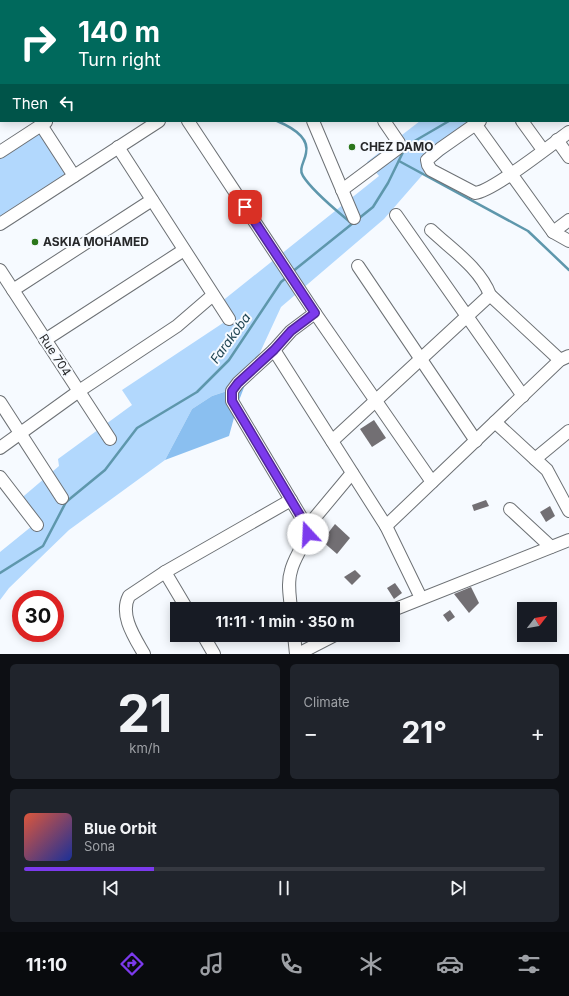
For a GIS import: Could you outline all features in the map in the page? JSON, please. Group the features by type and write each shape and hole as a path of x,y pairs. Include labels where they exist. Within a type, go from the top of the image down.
{"street":[{"path":"0,224 157,122"},
{"path":"189,122 315,313 432,482"},
{"path":"313,122 354,218"},
{"path":"342,190 397,149 399,143 385,122"},
{"path":"523,122 543,150"},
{"path":"0,152 44,123 74,176"},
{"path":"569,132 511,174 484,191 475,193 431,170 427,160 478,123 511,174 553,232 569,241"},
{"path":"557,140 569,157"},
{"path":"118,148 229,319"},
{"path":"13,290 152,200"},
{"path":"396,215 522,396"},
{"path":"553,232 569,220"},
{"path":"386,526 564,358 490,295 483,281 475,271 431,230"},
{"path":"45,340 184,250"},
{"path":"358,266 476,440"},
{"name":"Rue 704","path":"0,270 110,439"},
{"path":"0,448 79,391 177,326 213,295"},
{"path":"332,441 490,295"},
{"path":"290,602 290,571 308,534 307,527 232,401 231,396 238,383 274,350 291,331 315,313"},
{"path":"274,350 386,526 421,598"},
{"path":"0,402 62,498"},
{"path":"495,422 547,470 553,478 569,511"},
{"path":"536,459 569,431"},
{"path":"307,527 352,473"},
{"path":"1,482 37,525"},
{"path":"144,654 129,627 126,602 129,596 165,572 291,500"},
{"path":"510,509 551,547"},
{"path":"400,607 569,540"},
{"path":"165,572 183,602"},
{"path":"207,642 214,654"},
{"path":"295,642 297,654 321,642"}],"shaded area":[{"path":"419,122 487,122 432,164 384,219 281,307 245,385 212,396 192,409 165,460 69,530 9,588 0,600 0,552 37,522 18,501 59,466 58,459 132,405 122,390 229,319 221,302 379,176 367,162"},
{"path":"43,129 71,173 0,219 0,156"},
{"path":"245,385 238,403 229,436 165,460 192,409 212,396"}],"building":[{"path":"374,420 386,438 372,447 360,429"},
{"path":"486,500 489,506 474,511 472,505"},
{"path":"550,506 555,516 546,522 540,512"},
{"path":"335,524 350,538 337,554 322,541"},
{"path":"355,570 361,576 352,585 344,577"},
{"path":"395,583 402,593 394,599 387,588"},
{"path":"471,587 479,603 469,613 454,594"},
{"path":"450,610 455,617 448,622 443,615"}],"waterway":[{"path":"279,122 298,132 305,142 306,153 301,171 307,182 350,222"},
{"name":"Farakoba","path":"292,272 373,207 388,183 406,146 447,122"},
{"path":"399,161 528,231 569,270"},
{"name":"Farakoba","path":"0,573 43,546 66,502 105,470 137,428 197,392 229,360 281,282 287,277"}],"place":[{"name":"CHEZ DAMO","path":"352,147"},
{"name":"ASKIA MOHAMED","path":"35,242"}],"route":[{"path":"245,207 315,313 299,323 274,350 238,383 232,391 231,396 232,401 307,527 308,534"}]}
